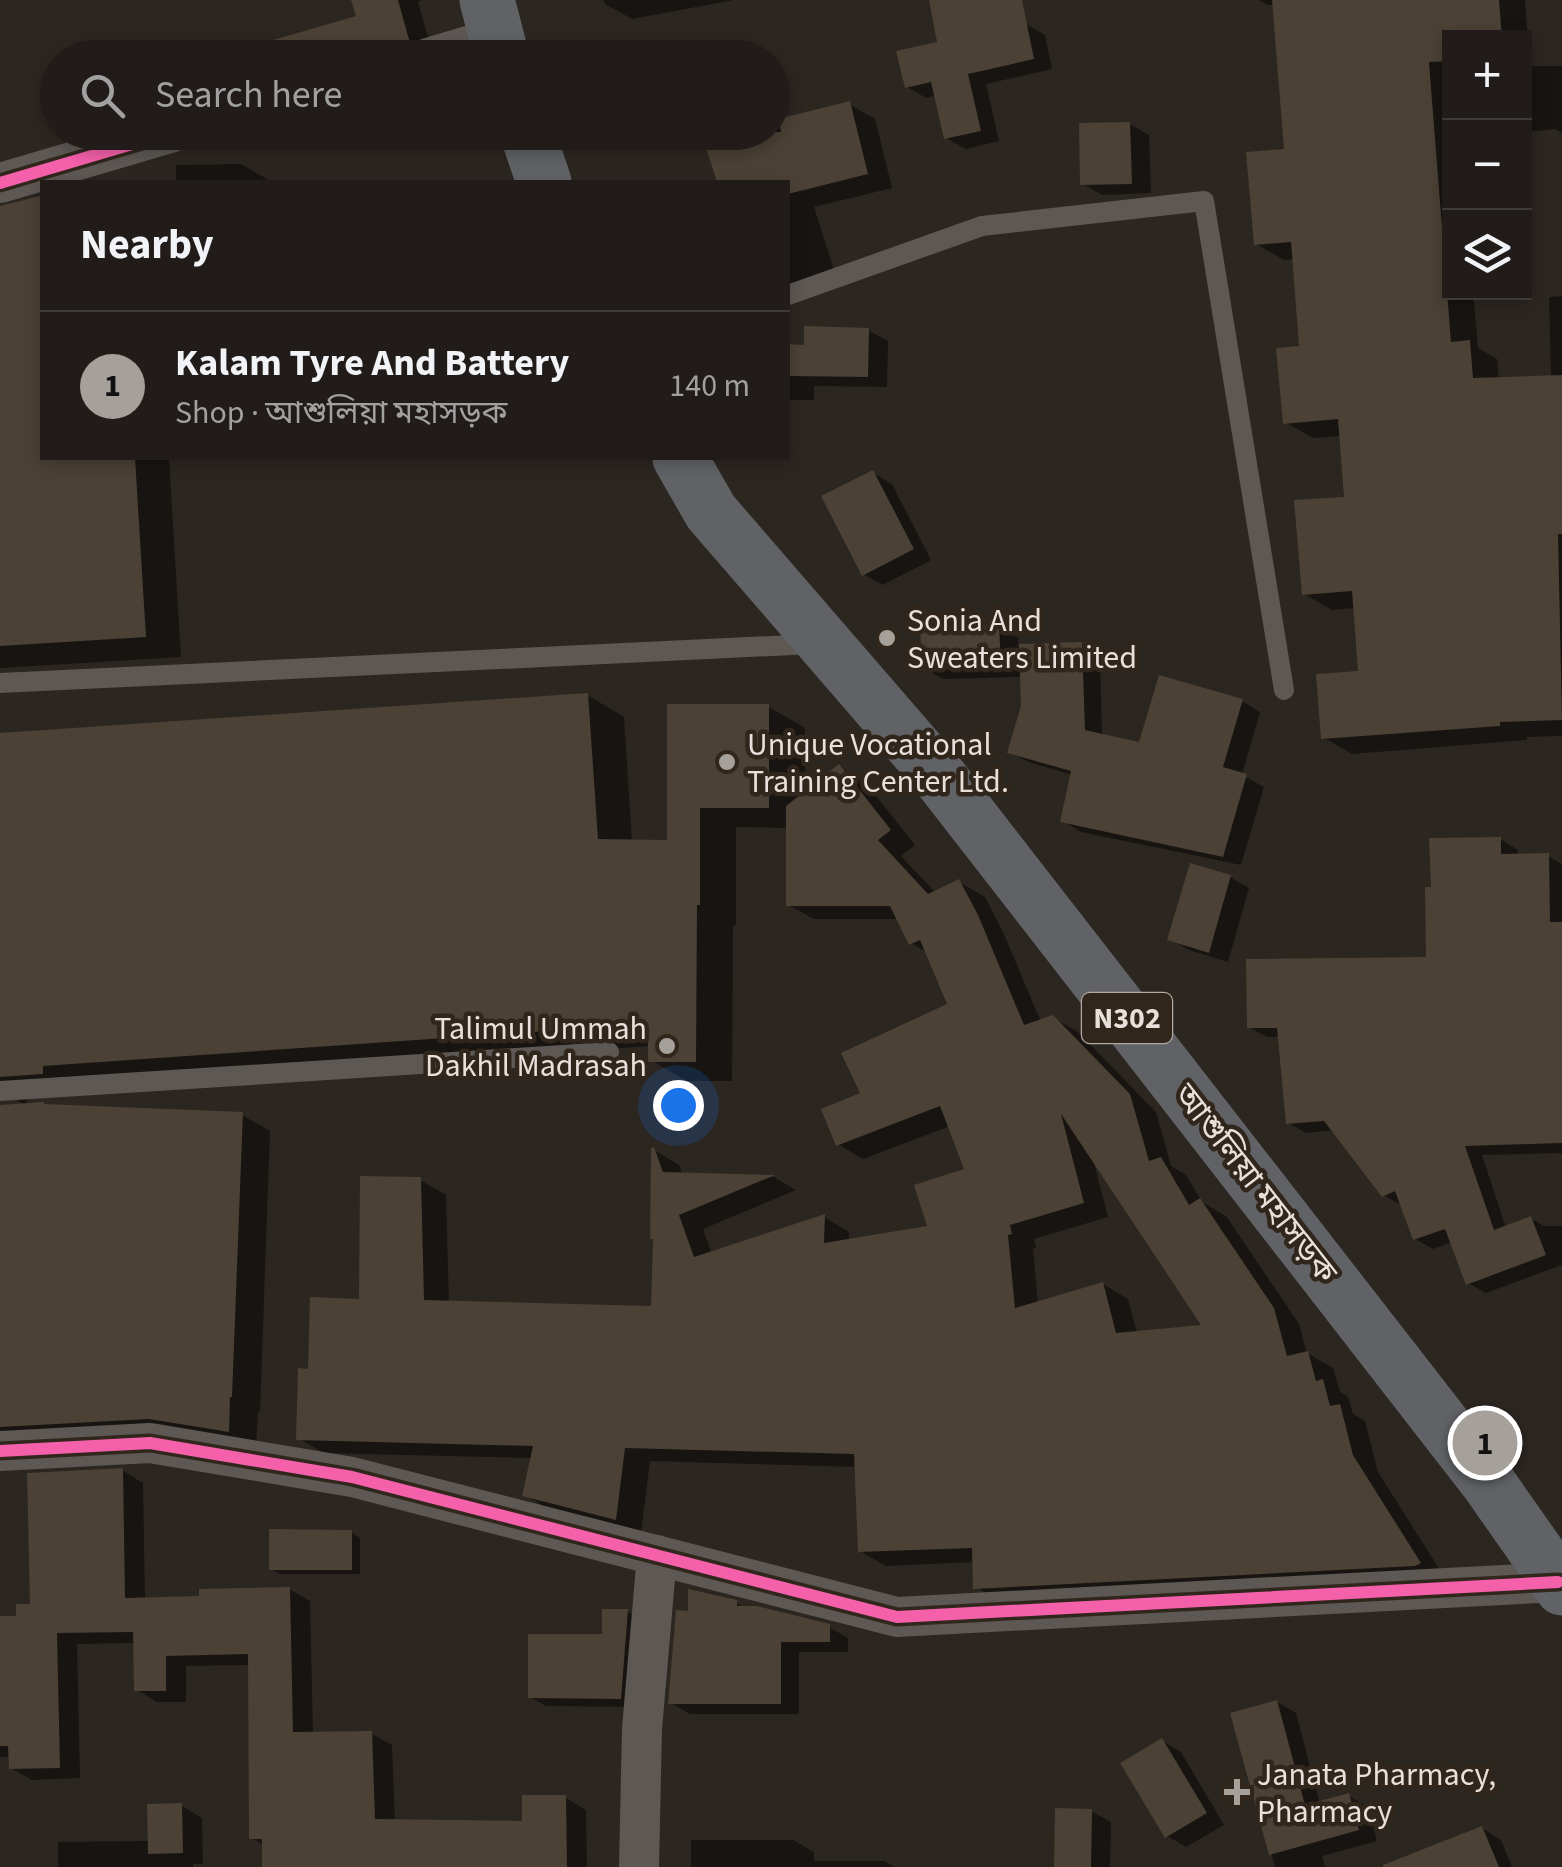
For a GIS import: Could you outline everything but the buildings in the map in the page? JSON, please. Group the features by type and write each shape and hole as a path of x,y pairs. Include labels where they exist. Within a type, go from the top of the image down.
{"highway":[{"path":"533,150 543,180"},
{"name":"আশুলিয়া মহাসড়ক","path":"681,460 711,512 936,771 1487,1481 1560,1585"}],"street":[{"path":"0,183 111,150"},
{"path":"0,1451 150,1443 352,1477 896,1617 1560,1585"},
{"path":"639,1867 642,1729 657,1555"}],"lane":[{"path":"790,294 982,226 1204,202 1284,690"},
{"path":"0,684 825,644"},
{"path":"0,1091 609,1052"}],"cycle path":[{"path":"0,183 112,150"},
{"path":"0,1451 150,1443 352,1477 897,1617 1558,1582"}],"place":[{"name":"Sonia And Sweaters Limited","path":"887,638"},
{"name":"Unique Vocational Training Center Ltd.","path":"727,762"},
{"name":"Talimul Ummah Dakhil Madrasah","path":"667,1046"},
{"name":"Kalam Tyre And Battery","path":"1485,1443"},
{"name":"Janata Pharmacy, Pharmacy","path":"1237,1792"}]}
